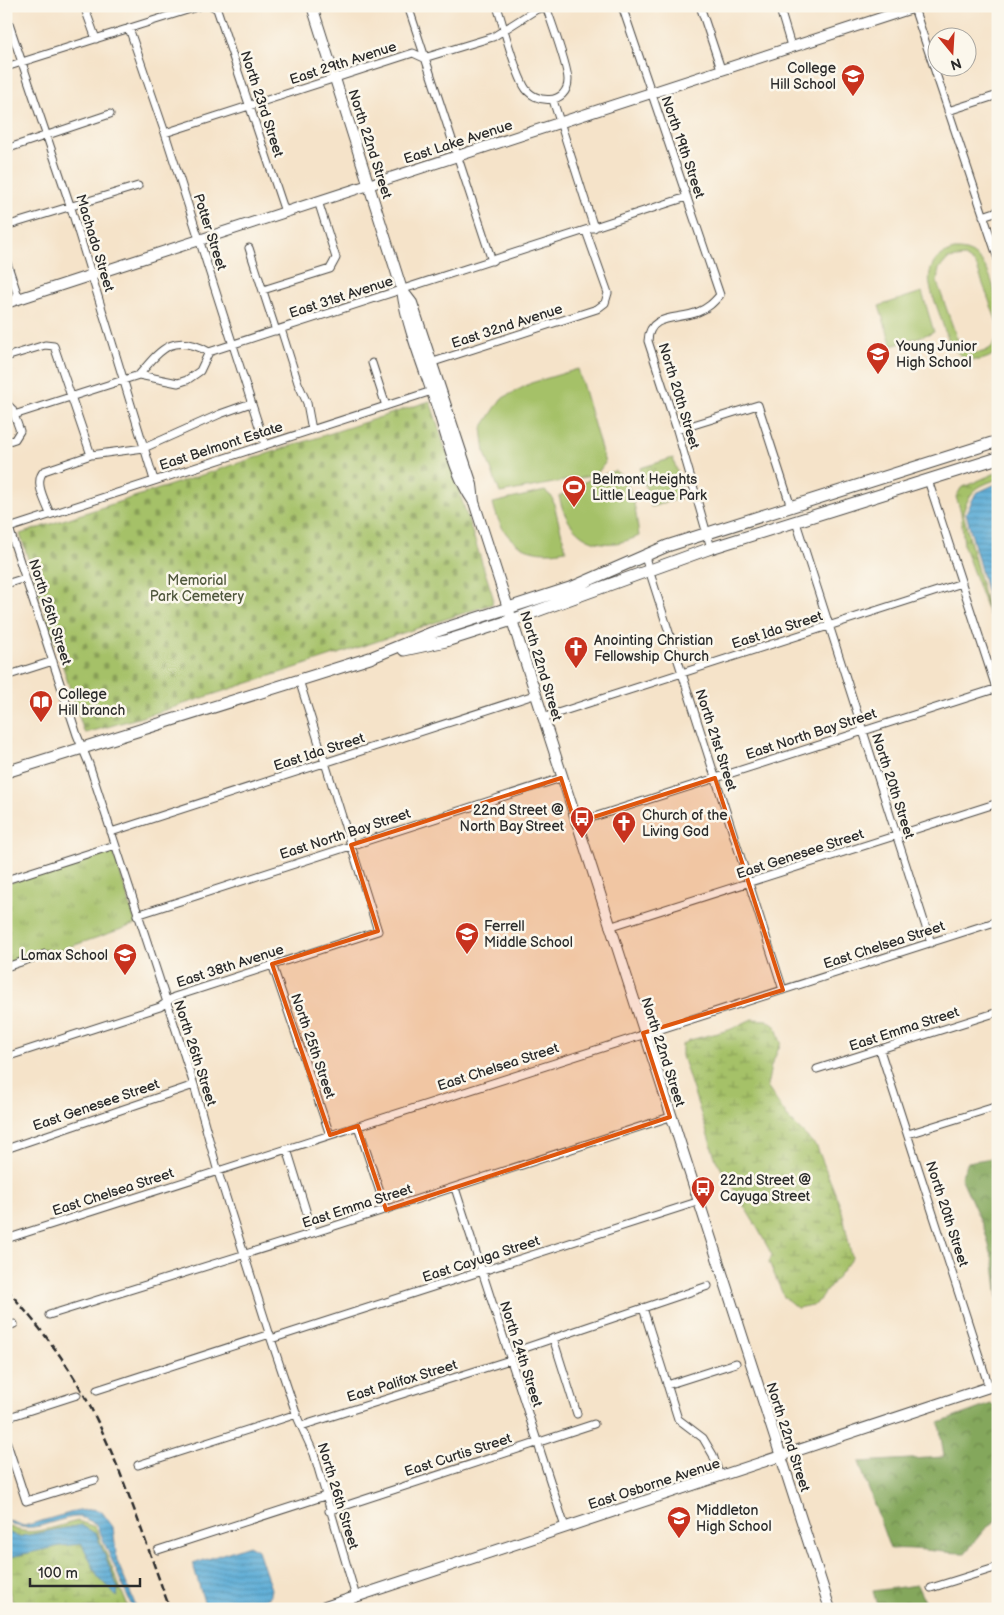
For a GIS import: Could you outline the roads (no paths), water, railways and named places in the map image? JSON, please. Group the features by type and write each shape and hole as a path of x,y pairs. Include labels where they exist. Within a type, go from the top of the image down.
{"main road":[{"name":"North 22nd Street","path":"312,6 402,290 404,306 436,390 464,487 474,502 697,1202 830,1609"},
{"name":"East Lake Avenue","path":"6,303 368,184 458,158 651,92 916,7"},
{"path":"370,658 431,633 573,587 644,554 998,441"},
{"path":"6,772 370,658 446,641 512,620 648,569 711,548 998,458"},
{"path":"751,536 783,521 790,513 791,507"},
{"name":"East Osborne Avenue","path":"319,1609 993,1386"}],"street":[{"path":"84,6 96,39"},
{"path":"6,67 200,6"},
{"name":"North 23rd Street","path":"212,6 217,9 285,212"},
{"path":"408,6 492,261"},
{"path":"497,6 525,88 537,99 553,100 562,95 568,79 548,7"},
{"name":"North 19th Street","path":"622,6 720,295"},
{"path":"700,6 721,69"},
{"path":"779,6 792,46"},
{"name":"East 29th Avenue","path":"165,133 413,53 424,58 493,37 537,9 548,7"},
{"path":"916,7 948,111 998,259"},
{"name":"Machado Street","path":"6,15 71,208 154,480"},
{"name":"Potter Street","path":"129,28 200,240 264,445"},
{"path":"948,111 998,95"},
{"path":"553,100 594,228"},
{"path":"6,149 110,114"},
{"path":"6,226 71,208 138,186"},
{"name":"East 31st Avenue","path":"209,352 687,197"},
{"path":"263,290 330,269 334,264 336,258 318,201"},
{"path":"983,216 998,212"},
{"name":"East 32nd Avenue","path":"427,364 597,309 605,303 608,293 586,231"},
{"path":"249,248 263,290 307,403 312,430"},
{"path":"6,260 20,299"},
{"name":"North 20th Street","path":"711,548 678,430 648,341 648,331 654,323 662,319 697,312 710,306 720,295"},
{"path":"14,415 139,376 158,352 173,345 188,344 209,352 200,371 187,380 178,383 139,376"},
{"path":"6,357 46,345 54,346 91,455"},
{"path":"372,363 386,406"},
{"name":"East Belmont Estate","path":"9,528 436,390"},
{"path":"6,403 14,415 20,434 15,439 6,442"},
{"path":"50,514 39,484 40,474 44,471 91,455 144,448 220,414 251,403"},
{"path":"678,430 758,405 791,507"},
{"path":"928,480 997,690"},
{"name":"North 26th Street","path":"6,519 194,1085 218,1172 270,1336 301,1426 314,1454 329,1511 356,1597"},
{"name":"North 20th Street","path":"796,522 931,943"},
{"name":"North 21st Street","path":"644,554 783,990"},
{"path":"6,584 25,578"},
{"name":"East Ida Street","path":"542,718 962,583"},
{"path":"6,676 53,661"},
{"path":"299,680 351,845"},
{"name":"East North Bay Street","path":"576,823 997,690"},
{"name":"East Ida Street","path":"111,832 534,695"},
{"name":"East North Bay Street","path":"137,915 561,778"},
{"name":"East Genesee Street","path":"609,927 998,803"},
{"path":"6,880 115,845"},
{"name":"East 38th Avenue","path":"6,1058 160,1007 174,997 378,931 351,845"},
{"name":"East Chelsea Street","path":"6,1239 643,1033 998,922"},
{"path":"6,967 46,954"},
{"name":"North 25th Street","path":"272,964 330,1135"},
{"name":"East Emma Street","path":"818,1069 998,1012"},
{"name":"North 20th Street","path":"880,1050 993,1386"},
{"name":"East Genesee Street","path":"6,1149 194,1085"},
{"path":"908,1134 998,1106"},
{"name":"East Emma Street","path":"49,1315 455,1188 670,1117"},
{"path":"358,1126 386,1210"},
{"path":"287,1148 313,1233"},
{"name":"North 24th Street","path":"455,1188 480,1272 565,1527"},
{"name":"East Cayuga Street","path":"97,1390 480,1272 697,1202"},
{"path":"522,1349 708,1286"},
{"path":"643,1308 678,1419 703,1438 713,1455 720,1477"},
{"path":"6,1327 14,1324"},
{"path":"553,1338 577,1414"},
{"name":"East Palifox Street","path":"301,1426 510,1360"},
{"path":"667,1385 736,1363"},
{"path":"6,1418 78,1395"},
{"path":"138,1465 297,1414"},
{"name":"East Curtis Street","path":"329,1511 594,1424"},
{"path":"6,1440 26,1501 95,1480"},
{"path":"158,1550 325,1496"},
{"path":"930,1588 998,1567"}],"water":[{"path":"998,483 998,616 993,617 966,513 976,493"},
{"path":"93,1509 102,1512 113,1527 117,1561 137,1609 133,1609 96,1524 77,1517 41,1526 23,1527 6,1520 24,1526 73,1512"},
{"path":"81,1525 96,1534 118,1588 117,1597 98,1577 82,1544 60,1546 6,1558 6,1531 18,1537"},
{"path":"249,1545 258,1550 271,1589 269,1598 238,1609 206,1609 193,1564"}],"railway":[{"path":"6,1288 57,1351 83,1393 120,1472 170,1609"}],"place":[{"name":"College Hill School","path":"853,97"},
{"name":"Young Junior High School","path":"878,375"},
{"name":"Belmont Heights Little League Park","path":"574,508"},
{"name":"Anointing Christian Fellowship Church","path":"576,669"},
{"name":"College Hill branch","path":"41,723"},
{"name":"22nd Street @ North Bay Street","path":"582,839"},
{"name":"Church of the Living God","path":"624,844"},
{"name":"Ferrell Middle School","path":"467,955"},
{"name":"Lomax School","path":"125,976"},
{"name":"22nd Street @ Cayuga Street","path":"703,1209"},
{"name":"Middleton High School","path":"679,1539"}],"park label":[{"name":"Memorial Park Cemetery","path":"197,588"}]}
